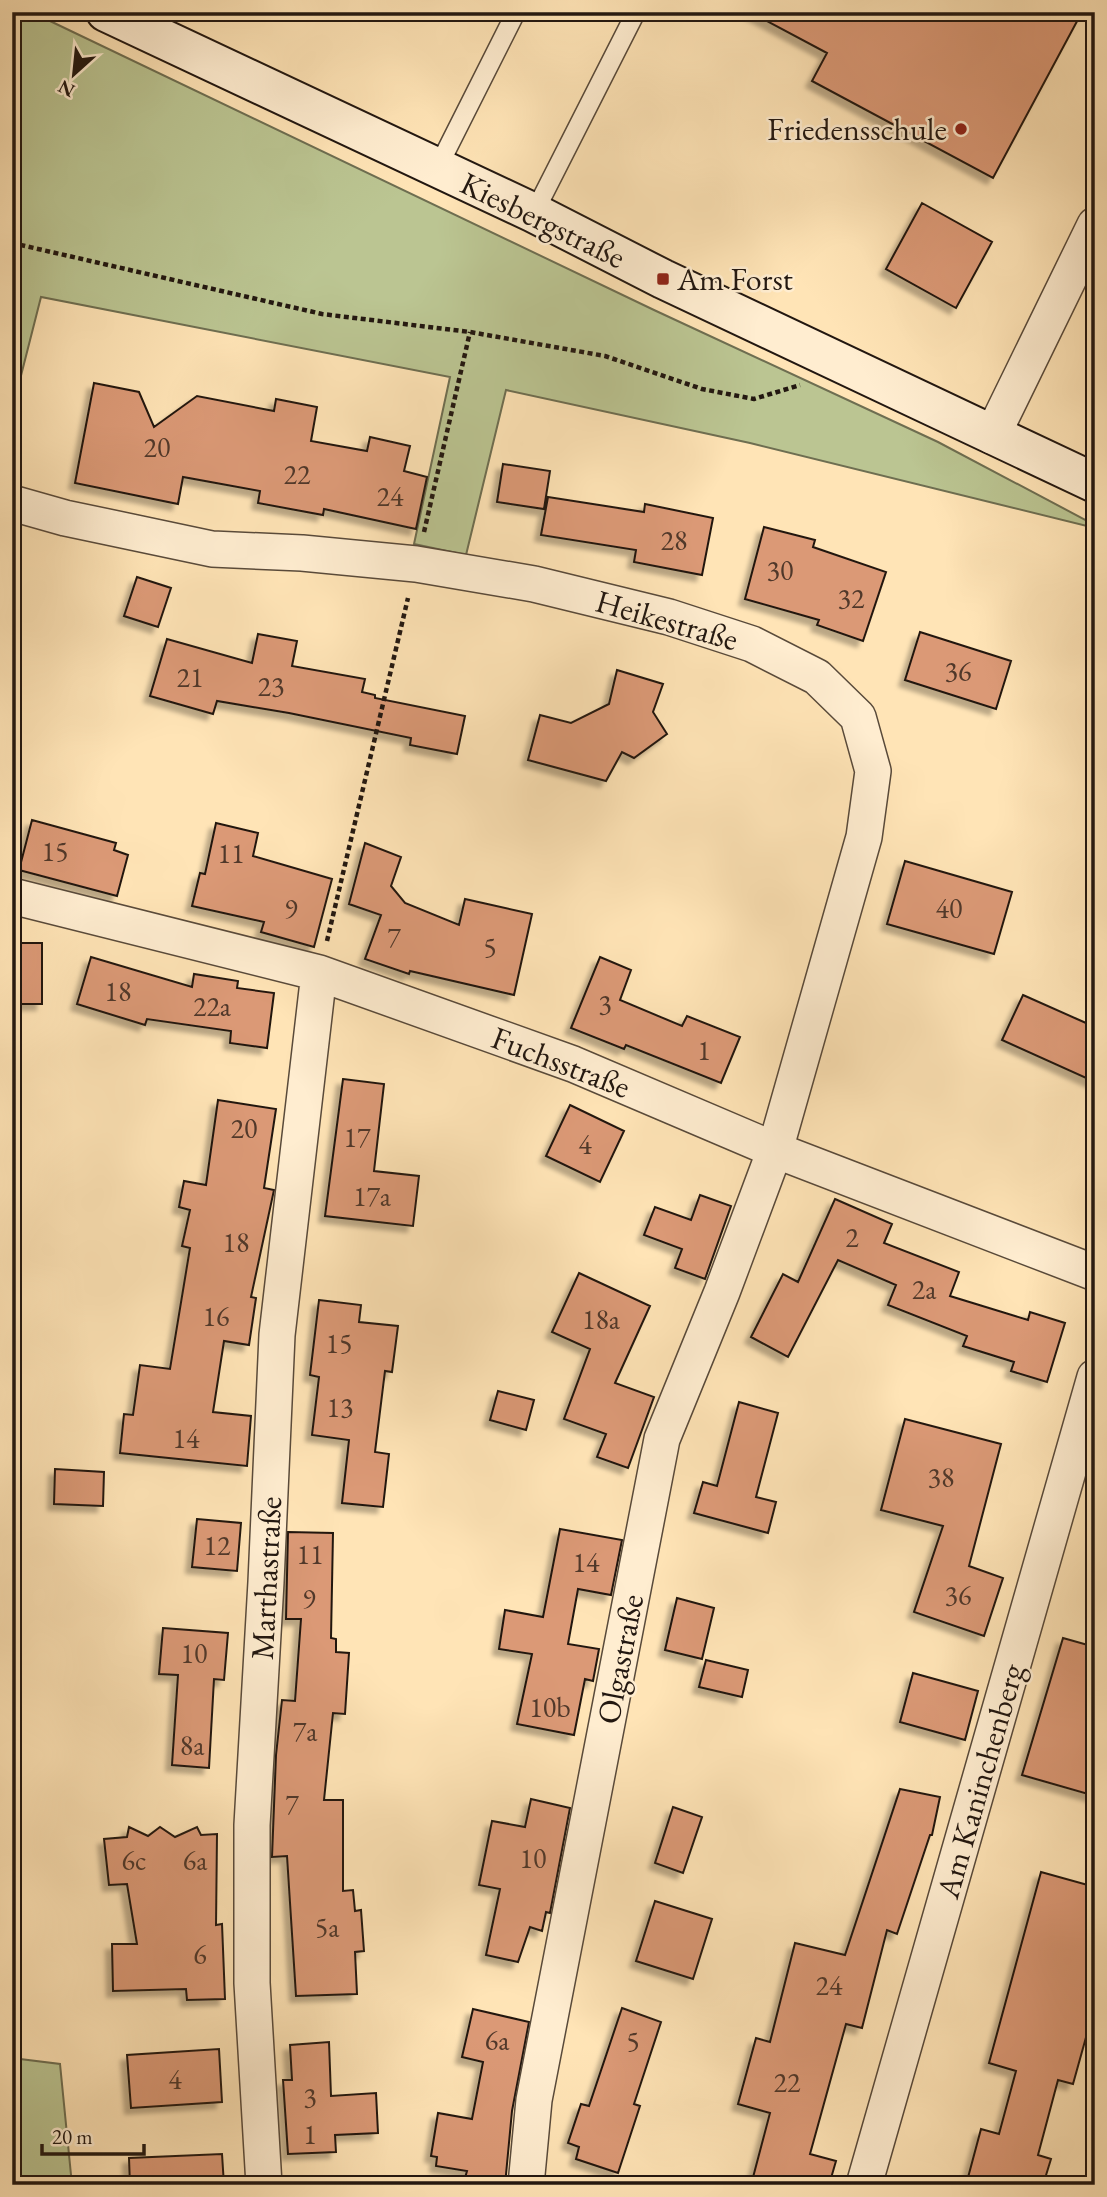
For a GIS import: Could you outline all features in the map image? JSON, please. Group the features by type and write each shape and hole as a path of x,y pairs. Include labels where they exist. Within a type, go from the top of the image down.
{"street":[{"name":"Kiesbergstraße","path":"106,12 534,213 663,279 1095,483"},
{"path":"992,436 1095,225"},
{"name":"Heikestraße","path":"12,503 65,518 212,549 302,553 416,564 534,584 670,617 752,644 817,677 858,717 873,771 864,837 775,1150"},
{"name":"Fuchsstraße","path":"12,896 319,973 573,1064 775,1150 1095,1273"},
{"name":"Marthastraße","path":"264,2185 251,1983 252,1825 267,1581 277,1335 319,973"},
{"name":"Olgastraße","path":"526,2185 534,2101 663,1439 775,1150"},
{"name":"Am Kaninchenberg","path":"864,2185 1095,1377"}],"lane":[{"path":"437,169 516,12"},
{"path":"534,213 636,12"}],"path":[{"path":"12,243 323,314 470,332 605,356 702,389 754,399 804,383"},
{"path":"319,973 470,332"}],"green space":[{"path":"12,12 30,12 50,21 654,310 938,442 1095,525 1095,528 750,443 506,390 466,555 414,544 450,377 41,297 12,411"},
{"path":"12,2058 60,2064 72,2185 12,2185"}],"building":[{"name":"Friedensschule","path":"750,12 1082,12 993,178 812,81 827,53"},
{"path":"922,203 992,242 956,308 886,269"},
{"path":"94,383 139,392 154,427 197,396 274,411 276,399 317,407 311,441 367,451 370,437 410,446 404,471 427,477 416,529 324,509 323,515 258,503 260,491 183,477 178,504 75,483"},
{"path":"503,464 550,471 544,509 497,502"},
{"path":"548,497 644,512 645,504 713,518 702,575 634,562 636,550 541,535"},
{"path":"764,527 815,540 813,547 886,572 863,641 817,625 819,620 745,599"},
{"path":"137,577 171,588 158,627 124,616"},
{"path":"920,632 1011,661 996,709 905,680"},
{"path":"258,634 297,641 292,666 365,679 362,692 375,695 375,698 465,716 457,754 410,745 411,738 289,713 217,701 213,714 150,696 167,639 252,663"},
{"path":"617,670 663,684 653,712 667,734 634,758 622,752 606,781 528,760 540,715 571,723 609,704"},
{"path":"32,820 116,843 114,850 128,855 117,896 19,870"},
{"path":"216,823 258,833 253,856 332,879 314,947 261,932 264,922 192,906 200,873 205,874"},
{"path":"365,843 401,857 391,886 405,903 459,925 465,899 532,914 514,995 410,971 409,974 365,959 381,915 349,904"},
{"path":"905,861 1012,892 994,954 887,924"},
{"path":"12,943 42,943 42,1004 12,1004"},
{"path":"91,957 192,987 194,974 238,981 237,988 274,993 267,1048 230,1043 231,1031 147,1019 145,1025 77,1004"},
{"path":"600,957 631,970 620,1000 682,1026 687,1016 740,1037 721,1083 626,1045 624,1049 571,1028"},
{"path":"1023,995 1095,1027 1095,1082 1002,1040"},
{"path":"343,1079 384,1084 374,1171 419,1176 413,1226 325,1216"},
{"path":"218,1100 276,1109 264,1188 274,1190 251,1297 256,1298 249,1345 224,1341 213,1412 251,1416 247,1466 120,1453 124,1414 133,1415 140,1365 170,1369 190,1248 182,1246 190,1210 179,1207 184,1181 206,1185"},
{"path":"570,1105 624,1131 600,1182 546,1156"},
{"path":"700,1195 731,1206 705,1279 675,1268 682,1249 644,1235 655,1207 691,1220"},
{"path":"835,1199 892,1224 884,1243 959,1272 950,1296 1028,1320 1030,1312 1065,1323 1047,1382 1011,1371 1014,1362 963,1346 967,1336 888,1305 896,1285 838,1260 788,1357 751,1337 783,1274 798,1282"},
{"path":"579,1273 650,1306 615,1383 654,1397 628,1468 597,1457 606,1434 564,1419 590,1349 552,1332"},
{"path":"319,1300 361,1305 359,1322 398,1326 392,1372 385,1371 375,1452 389,1454 383,1507 342,1503 349,1440 312,1435 319,1377 310,1375"},
{"path":"498,1391 534,1400 526,1430 490,1420"},
{"path":"739,1402 778,1413 756,1497 776,1502 768,1533 694,1513 703,1482 717,1486"},
{"path":"905,1419 1001,1444 969,1566 1003,1578 984,1636 914,1612 943,1526 881,1510"},
{"path":"55,1469 104,1472 103,1506 54,1504"},
{"path":"197,1519 241,1523 237,1571 192,1567"},
{"path":"560,1529 622,1540 611,1595 578,1589 568,1644 599,1649 593,1681 585,1679 574,1735 517,1724 532,1654 499,1649 505,1610 543,1617"},
{"path":"288,1532 333,1533 331,1638 336,1639 336,1652 349,1653 345,1714 333,1713 324,1800 343,1800 343,1891 353,1890 355,1911 361,1910 364,1951 355,1952 357,1994 296,1996 287,1856 272,1857 276,1755 282,1700 295,1701 301,1619 286,1619"},
{"path":"677,1598 714,1608 702,1659 665,1650"},
{"path":"163,1628 228,1633 224,1680 214,1679 209,1768 172,1765 178,1675 159,1674"},
{"path":"1063,1638 1095,1647 1095,1796 1022,1775"},
{"path":"706,1660 748,1670 742,1697 699,1687"},
{"path":"913,1673 978,1691 965,1740 900,1722"},
{"path":"900,1789 940,1797 932,1835 897,1934 887,1930 862,2028 846,2024 810,2154 836,2161 829,2185 751,2185 770,2113 738,2104 756,2038 770,2042 795,1943 845,1955"},
{"path":"531,1799 570,1808 550,1913 546,1912 542,1931 530,1927 518,1962 486,1955 500,1889 479,1885 492,1821 525,1827"},
{"path":"673,1807 702,1817 683,1873 655,1863"},
{"path":"129,1827 148,1836 160,1827 175,1837 197,1827 201,1835 217,1834 216,1925 222,1924 225,1999 187,2000 186,1989 113,1991 112,1944 137,1944 127,1884 109,1885 104,1839 127,1837"},
{"path":"1041,1872 1095,1887 1095,2005 1073,2084 1058,2080 1038,2155 1051,2159 1043,2185 966,2185 981,2129 999,2134 1016,2071 989,2063"},
{"path":"655,1901 712,1919 693,1979 636,1961"},
{"path":"622,2008 661,2022 634,2104 640,2106 618,2173 576,2159 579,2147 568,2143 581,2104 589,2106"},
{"path":"473,2009 529,2022 512,2111 505,2185 465,2178 467,2171 436,2166 437,2157 431,2156 438,2113 472,2119 483,2062 462,2057"},
{"path":"329,2042 331,2096 376,2093 378,2133 335,2135 336,2152 288,2154 283,2080 292,2080 290,2045"},
{"path":"219,2049 222,2102 131,2108 127,2055"},
{"path":"222,2154 224,2185 130,2185 129,2158"}],"place":[{"name":"Friedensschule","path":"961,129"},
{"name":"Am Forst","path":"663,279"}]}
